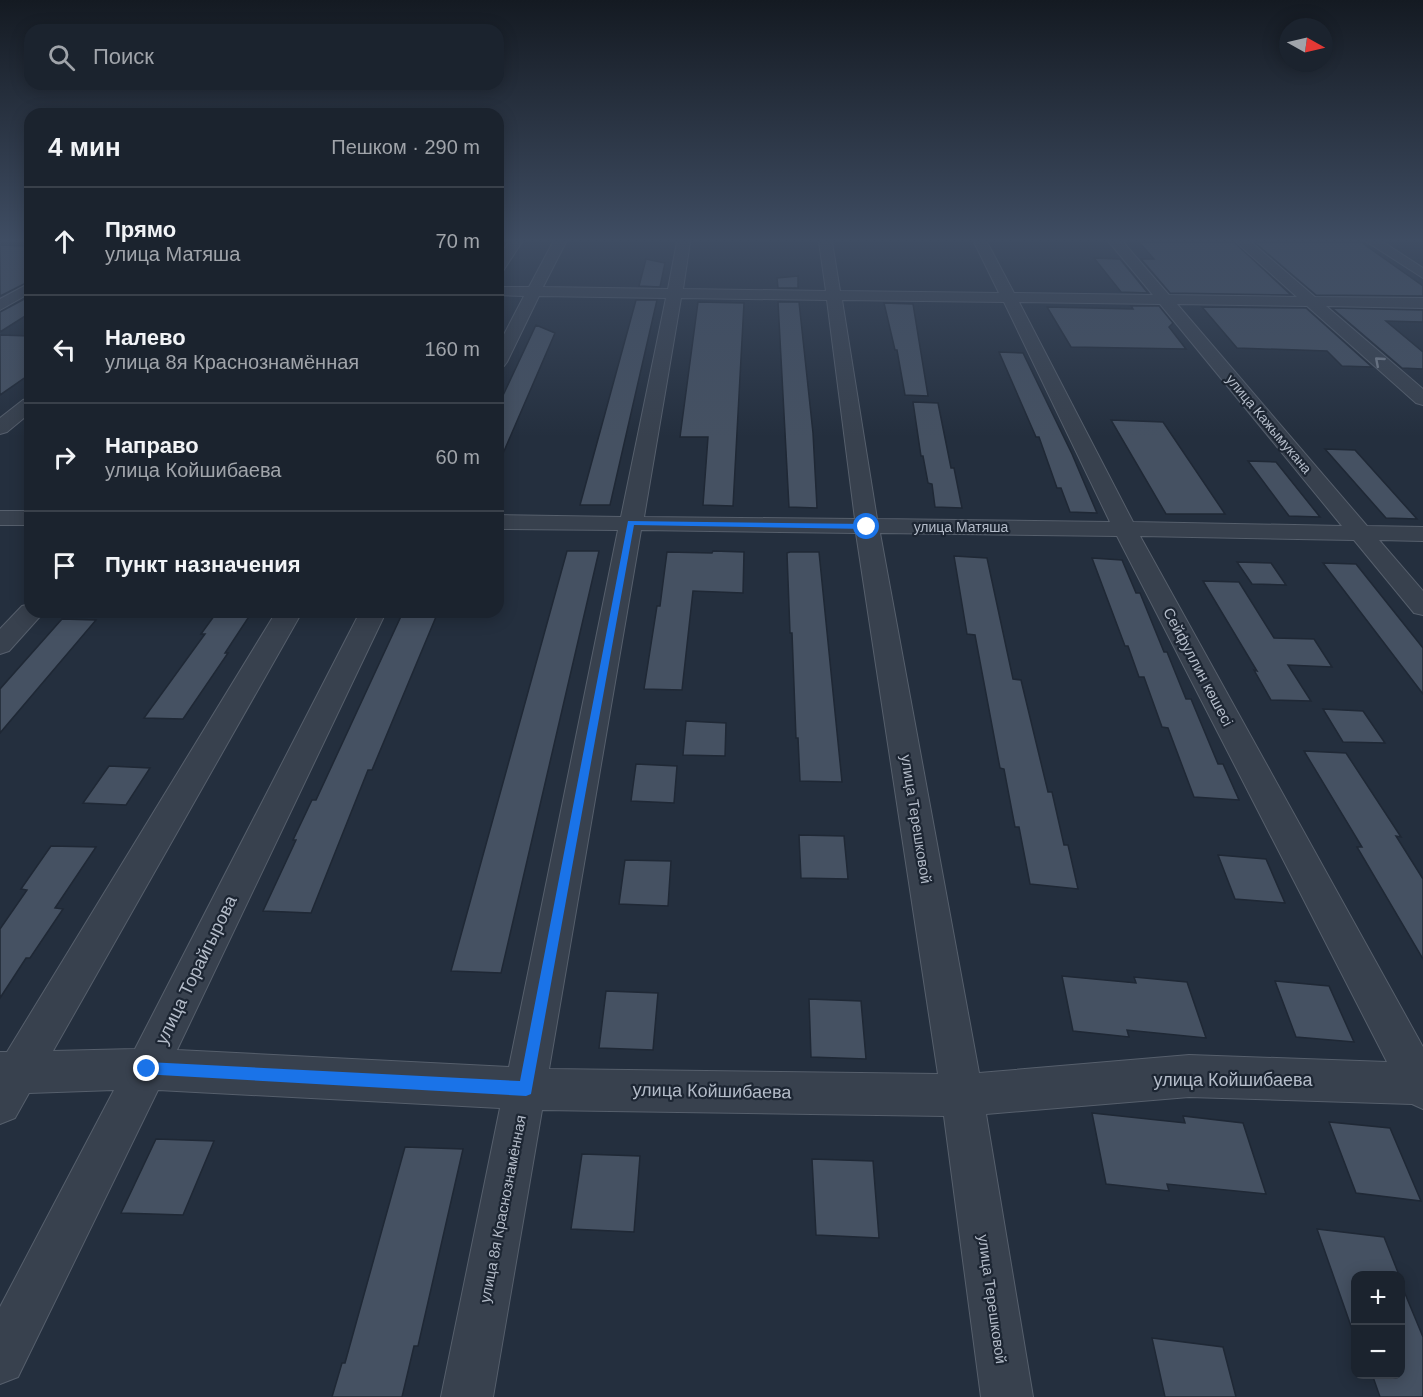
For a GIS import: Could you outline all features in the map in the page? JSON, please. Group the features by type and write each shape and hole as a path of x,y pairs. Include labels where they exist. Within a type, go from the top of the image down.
{"street":[{"path":"504,350 525,307"},
{"name":"улица 8я Краснознамённая","path":"467,1397 671,307"},
{"name":"улица Терешковой","path":"836,307 867,527 962,1095 1007,1397"},
{"name":"Сейфуллин көшесі","path":"1014,307 1125,529 1422,1085"},
{"name":"улица Кажымукана","path":"1170,307 1423,607"},
{"path":"1319,307 1423,399"},
{"path":"0,428 24,410"},
{"path":"0,518 24,518"},
{"name":"улица Матяша","path":"504,522 1423,534"},
{"path":"0,645 25,618"},
{"path":"6,1083 285,618"},
{"name":"улица Торайгырова","path":"0,1359 147,1069 370,618"},
{"name":"улица Койшибаева","path":"6,1083 147,1069 526,1089 962,1095 1189,1076 1422,1085"}],"building":[{"path":"9,307 24,307 24,317 0,332 0,312"},
{"path":"634,307 655,307 610,505 580,505"},
{"path":"697,307 744,307 733,506 703,505 708,437 680,437"},
{"path":"778,307 800,307 813,433 817,508 789,507"},
{"path":"885,307 914,307 928,396 905,395 897,350 895,350"},
{"path":"1047,307 1055,307 1133,309 1132,307 1160,307 1173,323 1169,327 1186,349 1071,347"},
{"path":"1202,307 1306,308 1372,367 1342,366 1327,351 1237,348"},
{"path":"1332,308 1423,310 1423,322 1386,321 1423,352 1423,369 1402,368"},
{"path":"536,325 555,333 504,451 504,393"},
{"path":"0,335 24,336 24,378 0,395"},
{"path":"999,352 1023,353 1072,454 1097,513 1070,512 1061,488 1057,488 1039,437 1036,437"},
{"path":"913,402 938,403 951,468 954,468 962,508 935,507 932,484 928,483 923,456 921,456"},
{"path":"1111,420 1163,422 1225,514 1166,514"},
{"path":"1325,449 1355,450 1417,519 1386,518"},
{"path":"1248,461 1276,462 1320,517 1289,516"},
{"path":"567,551 599,551 501,973 451,971"},
{"path":"713,551 744,552 743,593 693,591 682,690 644,689 657,606 660,606 667,552 712,553"},
{"path":"819,552 842,782 800,781 792,633 790,633 787,553"},
{"path":"954,556 987,558 1013,679 1021,680 1048,792 1052,792 1064,845 1068,845 1078,889 1030,884 1019,827 1015,827 1004,769 1000,768 975,635 967,634"},
{"path":"1092,558 1122,560 1136,593 1140,593 1186,699 1191,699 1218,764 1223,764 1239,800 1194,797 1168,728 1162,727 1144,677 1139,677 1128,646 1125,646"},
{"path":"1237,562 1271,563 1286,585 1252,584"},
{"path":"1323,563 1356,564 1423,648 1423,694"},
{"path":"1203,581 1239,582 1274,638 1314,639 1332,667 1288,665 1311,701 1271,700 1254,670 1257,671"},
{"path":"213,618 248,618 225,653 228,653 183,719 144,718 205,634 201,634"},
{"path":"400,618 435,618 372,770 368,770 311,913 263,911 312,800 316,800"},
{"path":"62,619 96,620 0,733 0,689"},
{"path":"1323,709 1363,711 1385,743 1343,742"},
{"path":"686,721 726,723 725,756 683,755"},
{"path":"1304,751 1346,753 1401,837 1396,836 1423,879 1423,959 1357,847 1362,847"},
{"path":"636,764 677,766 674,803 631,801"},
{"path":"109,766 150,768 126,805 83,803"},
{"path":"799,835 844,836 848,879 801,878"},
{"path":"51,846 96,847 55,908 63,909 30,958 26,958 0,998 0,929 27,890 21,889"},
{"path":"1218,855 1266,859 1285,903 1235,899"},
{"path":"625,860 671,861 668,906 619,904"},
{"path":"1062,976 1136,983 1134,977 1187,982 1206,1038 1127,1030 1129,1037 1073,1031"},
{"path":"1275,981 1329,986 1354,1042 1296,1037"},
{"path":"606,991 658,993 653,1050 599,1048"},
{"path":"809,999 861,1001 866,1059 811,1057"},
{"path":"1092,1113 1185,1123 1183,1116 1243,1123 1266,1194 1167,1184 1169,1191 1106,1184"},
{"path":"1329,1122 1390,1128 1421,1201 1356,1193"},
{"path":"156,1139 214,1141 183,1215 121,1213"},
{"path":"405,1147 463,1149 418,1346 414,1346 402,1397 332,1397 342,1363 345,1363"},
{"path":"582,1154 640,1156 634,1232 571,1229"},
{"path":"812,1159 873,1161 879,1238 816,1235"},
{"path":"1317,1229 1384,1237 1397,1271 1351,1271 1351,1326"},
{"path":"1405,1294 1423,1337 1423,1397 1380,1397 1374,1379 1405,1379"},
{"path":"1152,1338 1223,1347 1236,1397 1165,1397"}],"route":[{"path":"147,1069 526,1089 631,523 867,527"}]}
